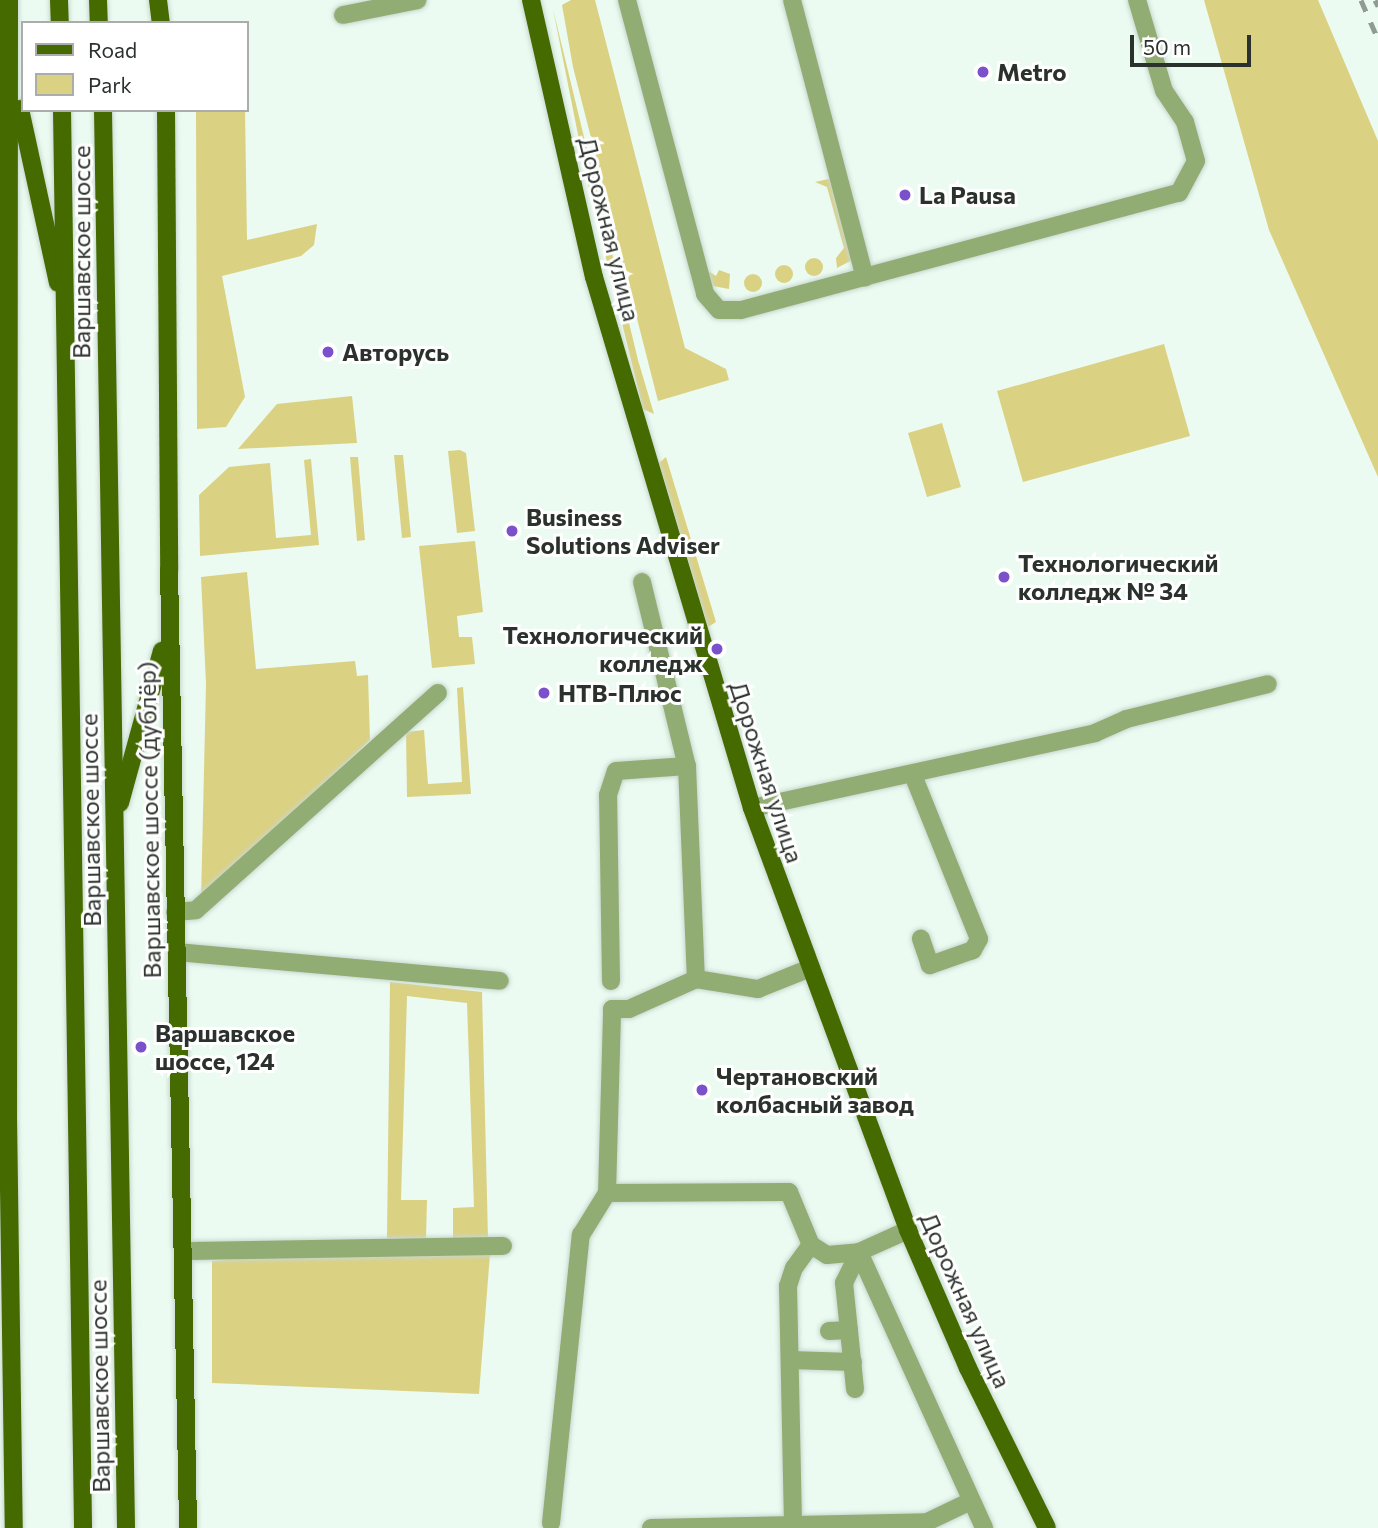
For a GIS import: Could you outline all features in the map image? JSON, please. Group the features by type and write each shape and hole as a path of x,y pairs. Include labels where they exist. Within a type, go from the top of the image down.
{"main road":[{"path":"9,0 12,64 5,243 3,401 3,783 14,1528"},
{"path":"59,0 60,21"},
{"path":"98,0 99,21"},
{"path":"158,0 161,21"},
{"name":"Дорожная улица","path":"531,0 605,318 752,808 808,969 908,1230 968,1368 1047,1528"},
{"path":"12,64 31,173 66,316"},
{"name":"Варшавское шоссе","path":"62,112 83,1528"},
{"name":"Варшавское шоссе","path":"103,112 125,1528"},
{"name":"Варшавское шоссе (дублёр)","path":"166,112 169,569 188,1528"},
{"path":"114,820 157,682 169,569"}],"lane":[{"path":"343,15 418,0"},
{"path":"627,0 705,294 719,310 741,310 1180,193 1196,161 1185,122 1164,91 1137,0"},
{"path":"792,0 864,278"},
{"path":"642,582 687,766 696,979"},
{"path":"752,808 913,775 1095,733 1126,719 1268,684"},
{"path":"175,912 197,910 438,693"},
{"path":"611,981 608,795 616,771 687,766"},
{"path":"913,775 979,939 973,950 930,965 921,939"},
{"path":"177,952 500,981"},
{"path":"551,1523 580,1236 607,1193 612,1009 629,1009 696,979 758,989 808,969"},
{"path":"607,1193 789,1192 811,1245 827,1255 859,1252 908,1230"},
{"path":"793,1524 788,1286 794,1268 811,1245"},
{"path":"183,1251 503,1246"},
{"path":"855,1389 844,1283 859,1252"},
{"path":"859,1252 984,1528"},
{"path":"829,1331 849,1330"},
{"path":"790,1360 853,1362"},
{"path":"650,1528 927,1522 971,1501"}],"green space":[{"path":"571,0 595,0 685,348 726,369 729,380 658,401 573,67 562,5"},
{"path":"1204,0 1318,0 1378,141 1378,477 1269,230"},
{"path":"553,9 638,360 654,414 643,409 587,180"},
{"path":"196,112 245,112 247,240 317,224 314,245 301,256 222,276 245,397 226,427 197,429"},
{"path":"833,178 854,259 837,268 836,258 844,248 827,187 815,182"},
{"path":"814,258 820,261 823,267 820,273 814,276 808,273 805,267 808,261"},
{"path":"784,265 790,268 793,274 790,280 784,283 778,280 775,274 778,268"},
{"path":"705,269 716,276 719,270 730,274 729,289 713,286"},
{"path":"753,274 759,277 762,283 759,289 753,292 747,289 744,283 747,277"},
{"path":"1164,344 1190,436 1023,482 997,391"},
{"path":"352,396 357,443 238,449 277,404"},
{"path":"942,423 961,487 927,497 908,433"},
{"path":"460,450 466,453 475,531 457,533 448,451"},
{"path":"394,455 403,455 411,537 402,538"},
{"path":"350,457 358,457 365,540 357,541"},
{"path":"666,457 716,622 708,627 659,463"},
{"path":"311,459 319,545 200,556 199,495 229,467 270,463 276,538 311,535 304,460"},
{"path":"475,541 483,612 457,616 459,637 472,637 475,664 432,668 419,546"},
{"path":"247,572 256,669 355,661 357,676 368,675 370,740 201,900 206,684 201,577"},
{"path":"463,687 471,794 407,797 406,732 424,730 428,784 462,782 457,688"},
{"path":"390,982 482,992 488,1238 453,1239 453,1208 474,1207 467,1003 407,996 401,1200 427,1200 426,1238 387,1238"},
{"path":"490,1254 479,1394 212,1383 212,1261 282,1256"}],"railway":[{"path":"1361,0 1378,39"},
{"path":"1375,0 1378,6"}],"place":[{"name":"Metro","path":"983,72"},
{"name":"La Pausa","path":"905,195"},
{"name":"Авторусь","path":"328,352"},
{"name":"Business Solutions Adviser","path":"512,531"},
{"name":"Технологический колледж № 34","path":"1004,577"},
{"name":"Технологический колледж","path":"717,649"},
{"name":"НТВ-Плюс","path":"544,693"},
{"name":"Варшавское шоссе, 124","path":"141,1047"},
{"name":"Чертановский колбасный завод","path":"702,1090"}]}
